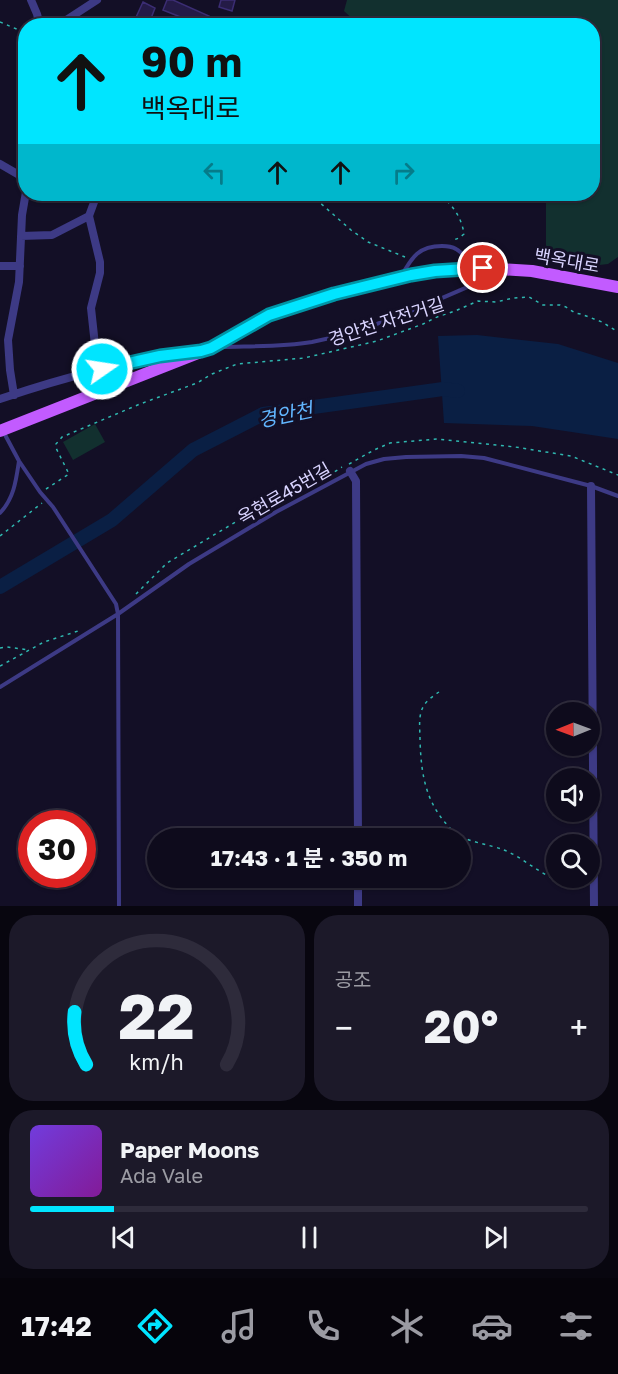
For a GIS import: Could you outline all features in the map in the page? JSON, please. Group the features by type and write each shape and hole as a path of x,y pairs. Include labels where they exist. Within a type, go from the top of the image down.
{"main road":[{"name":"백옥대로","path":"2,431 206,350 269,315 334,294 401,277 435,271 475,268 532,271 618,287"}],"street":[{"path":"31,0 39,18"},
{"path":"69,18 97,0"},
{"path":"0,164 18,174"},
{"path":"0,171 10,170"},
{"path":"14,395 8,353 9,333 17,296 24,201"},
{"path":"94,201 89,216 100,262 100,273 91,308 95,345 102,369"},
{"path":"21,236 52,235 89,216"},
{"path":"0,266 20,266"},
{"path":"0,327 9,333"},
{"path":"0,399 102,369 160,356 206,350"},
{"path":"350,471 356,482 358,828"},
{"path":"591,486 594,834"},
{"path":"358,888 358,906"},
{"path":"594,888 594,906"}],"lane":[{"path":"401,277 419,251 430,246 455,248 475,268"},
{"path":"206,350 292,344 334,336 395,317 509,270"},
{"path":"2,431 19,461 40,492 54,507 116,604 118,614 120,906"},
{"name":"옥현로45번길","path":"0,687 118,614 189,564 366,464 384,459 406,457 484,458 591,486 618,496"},
{"path":"0,513 9,502 15,487 19,461"}],"path":[{"path":"0,22 18,30"},
{"path":"318,201 351,231 368,242 411,260"},
{"path":"446,246 464,234 463,227 447,201"},
{"name":"경안천 자전거길","path":"40,492 69,474 56,448 58,440 62,437 197,383 237,364 320,355 377,341 478,301 502,301 521,296 529,297 543,305 566,307 575,313 602,322 618,332"},
{"path":"0,536 46,499"},
{"path":"0,666 44,642 78,632"},
{"path":"0,648 29,650"},
{"path":"439,692 423,706 420,717 420,752 425,785 435,809 454,833 503,849 527,861 546,876"}],"green space":[{"path":"347,0 618,0 618,257 608,264 573,268 546,261 546,201 600,201 600,18 352,18 344,11"},
{"path":"95,424 105,442 73,460 63,442"}],"water":[{"path":"477,335 558,344 618,363 618,439 532,426 444,423 438,336"}],"building":[{"path":"167,0 173,0 209,16 208,18 183,18 163,10"},
{"path":"221,0 235,0 232,11 219,7"},
{"path":"143,2 155,8 151,18 136,18"}],"waterway":[{"name":"경안천","path":"0,587 112,520 193,450 263,414 443,389 458,391"}],"route":[{"path":"102,369 211,348 269,315 334,294 411,275 483,268"}]}
